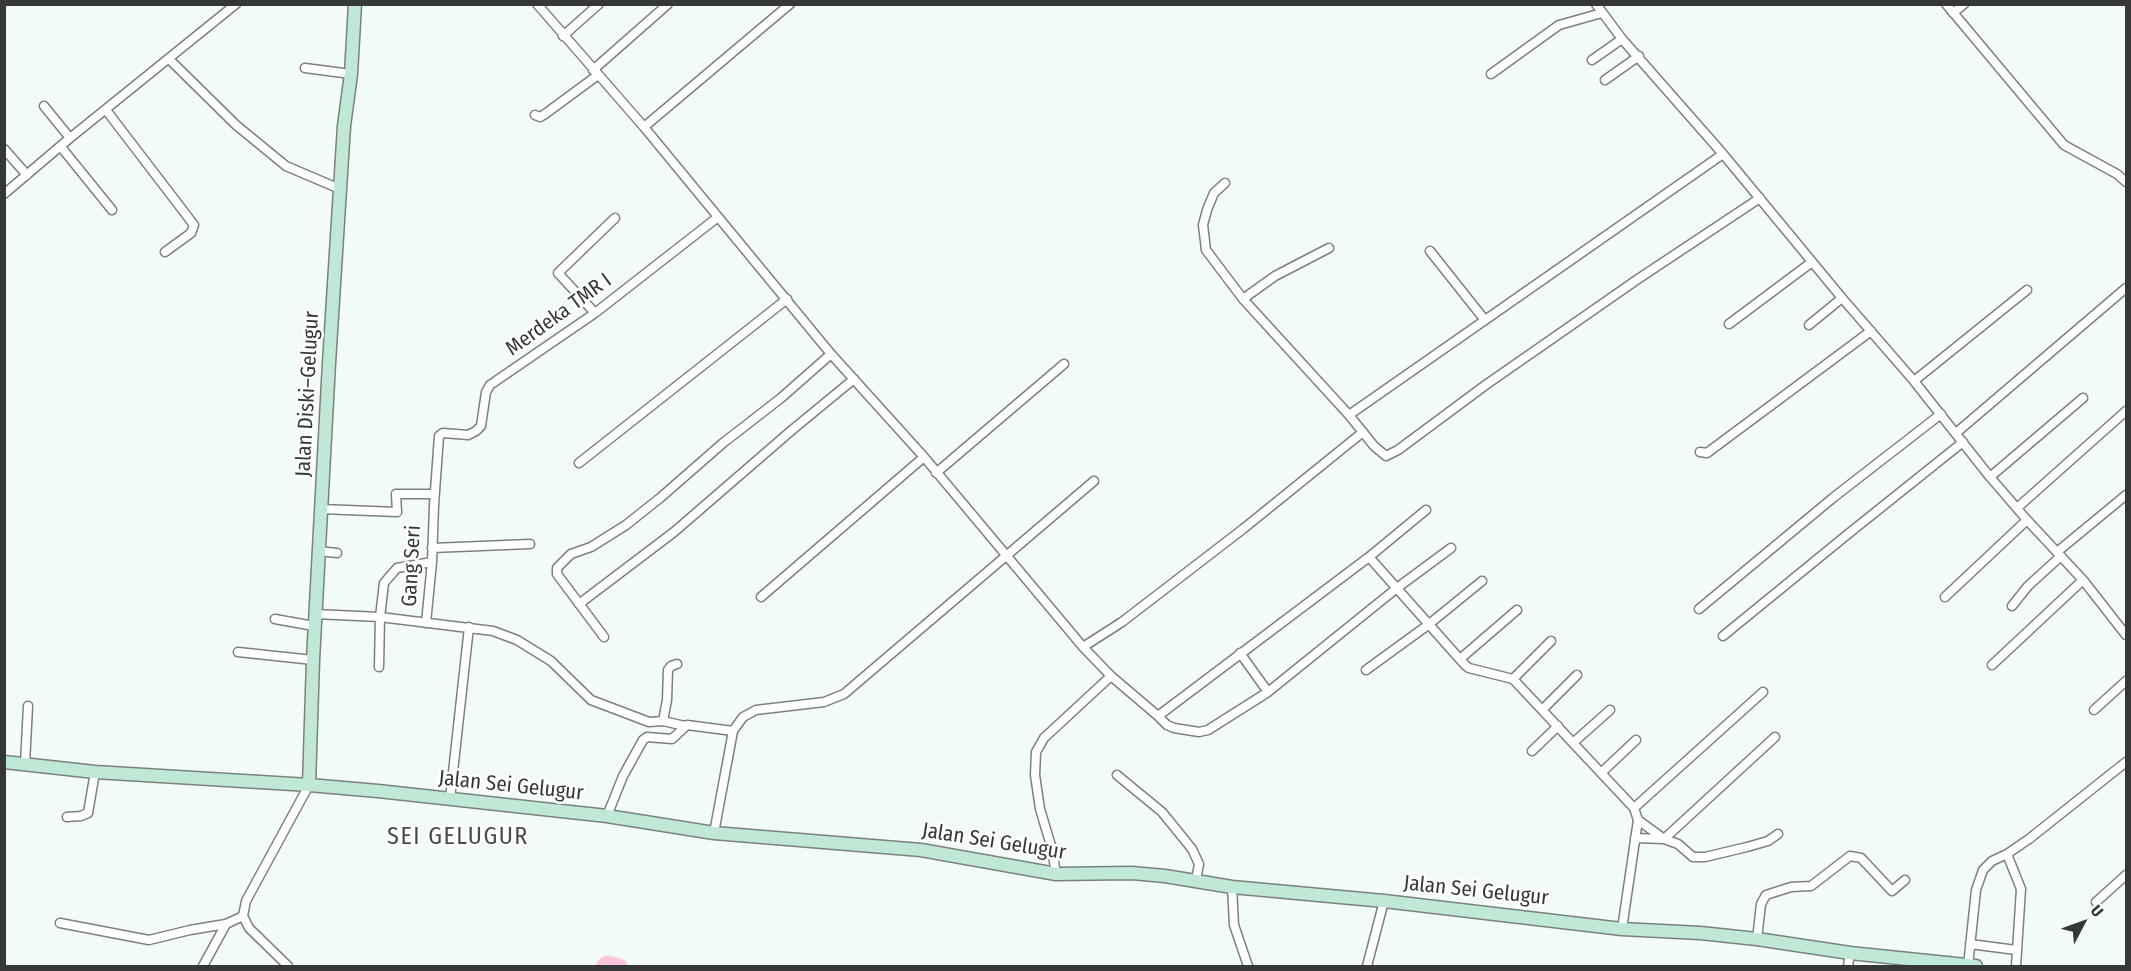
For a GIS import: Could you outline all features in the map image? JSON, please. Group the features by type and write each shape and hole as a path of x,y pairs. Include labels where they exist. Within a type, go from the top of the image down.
{"main road":[{"name":"Jalan Diski–Gelugur","path":"309,785 318,551 344,126 351,74 355,4"},
{"name":"Jalan Sei Gelugur","path":"4,762 95,772 309,785 450,799 608,816 714,833 921,850 1056,874 1132,873 1196,880 1232,887 1384,900 1622,929 1757,939 1850,953 1972,966"}],"street":[{"path":"4,195 70,138 236,4"},
{"path":"537,4 644,127 831,354 924,457 1083,647 1111,676 1167,725 1199,732 1208,730 1268,692 1396,588 1451,548"},
{"path":"563,36 599,4"},
{"path":"535,115 540,117 545,114 595,73 668,4"},
{"path":"644,127 790,4"},
{"path":"1596,4 1622,39 1723,154 1914,381 1990,477 2083,580 2127,635"},
{"path":"1946,4 2064,145 2117,174 2127,182"},
{"path":"1953,13 1964,4"},
{"path":"1491,74 1559,25 1602,13"},
{"path":"1592,60 1622,39"},
{"path":"1605,80 1639,56"},
{"path":"169,59 236,125 286,166 340,189"},
{"path":"305,68 351,74"},
{"path":"44,106 70,138"},
{"path":"105,110 194,225 191,233 165,252"},
{"path":"61,147 112,210"},
{"path":"4,148 27,175"},
{"path":"1349,415 1723,154"},
{"path":"1225,183 1214,193 1207,210 1203,225 1204,245 1243,299 1382,453 1391,455 1487,384 1760,198"},
{"name":"Merdeka TMR I","path":"439,436 447,432 468,435 476,431 481,426 486,392 490,385 595,313 718,217"},
{"path":"595,313 558,273 615,218"},
{"path":"1243,299 1275,276 1329,248"},
{"path":"1430,251 1484,319"},
{"path":"1729,324 1812,262"},
{"path":"1956,433 2127,288"},
{"path":"1914,381 2027,290"},
{"path":"1809,325 1842,298"},
{"path":"579,463 788,299"},
{"path":"1701,452 1707,453 1871,332"},
{"path":"604,637 557,574 557,568 571,554 591,548 626,525 831,354"},
{"path":"936,473 1064,364"},
{"path":"579,604 674,532 854,380"},
{"path":"1990,477 2083,398"},
{"path":"2017,508 2127,411"},
{"path":"1699,609 1834,497 1941,414"},
{"path":"1083,647 1122,622 1243,529 1363,432"},
{"name":"Gang Seri","path":"275,619 380,617 426,623 439,436"},
{"path":"1723,636 1964,442"},
{"path":"761,597 924,457"},
{"path":"714,833 733,731 743,717 756,710 824,702 844,694 1094,481"},
{"path":"321,509 397,512 396,494 434,494"},
{"path":"2012,606 2059,554 2127,495"},
{"path":"1158,716 1369,557 1426,510"},
{"path":"1945,597 2027,520"},
{"path":"432,548 530,544"},
{"path":"318,551 337,553"},
{"path":"1369,557 1469,668 1513,679 1634,808 1638,820 1622,929"},
{"path":"379,667 380,617 384,583 391,572 405,565 432,562"},
{"path":"1992,665 2083,580"},
{"path":"1366,670 1482,581"},
{"path":"1460,659 1517,610"},
{"path":"426,623 493,631 531,648 551,661 591,700 649,722 663,721 685,726 693,725 733,731"},
{"path":"450,799 469,627"},
{"path":"1513,679 1551,641"},
{"path":"238,652 313,660"},
{"path":"1240,653 1268,692"},
{"path":"663,721 667,700 668,670 677,664"},
{"path":"1542,709 1577,675"},
{"path":"1056,874 1052,849 1040,808 1035,775 1036,752 1044,738 1111,676"},
{"path":"2094,710 2127,681"},
{"path":"1634,808 1763,692"},
{"path":"25,764 28,706"},
{"path":"1574,742 1610,710"},
{"path":"608,816 623,776 643,740 647,737 672,739 685,726"},
{"path":"1532,751 1558,726"},
{"path":"1635,838 1664,839 1775,737"},
{"path":"1601,773 1636,740"},
{"path":"1972,966 1970,944 1978,881 1983,870 1992,861 2007,854 2127,762"},
{"path":"67,817 88,813 95,772"},
{"path":"1117,774 1162,812 1192,849 1198,864 1196,880"},
{"path":"288,966 249,928 243,916 246,901 309,785"},
{"path":"1638,820 1664,839 1678,844 1690,856 1705,857 1747,847 1778,834"},
{"path":"2007,854 2021,889 2016,966"},
{"path":"1757,939 1760,909 1766,895 1791,887 1811,886 1850,856 1861,858 1892,891 1905,880"},
{"path":"2096,902 2127,875"},
{"path":"1232,887 1234,925 1248,966"},
{"path":"1367,966 1384,900"},
{"path":"60,923 149,940 226,924 243,916"},
{"path":"203,966 226,924"},
{"path":"1970,944 2016,950"},
{"path":"1848,966 1850,953"}],"waterway":[{"path":"603,966 607,963 620,966"}],"district":[{"name":"SEI GELUGUR","path":"458,837"}]}
